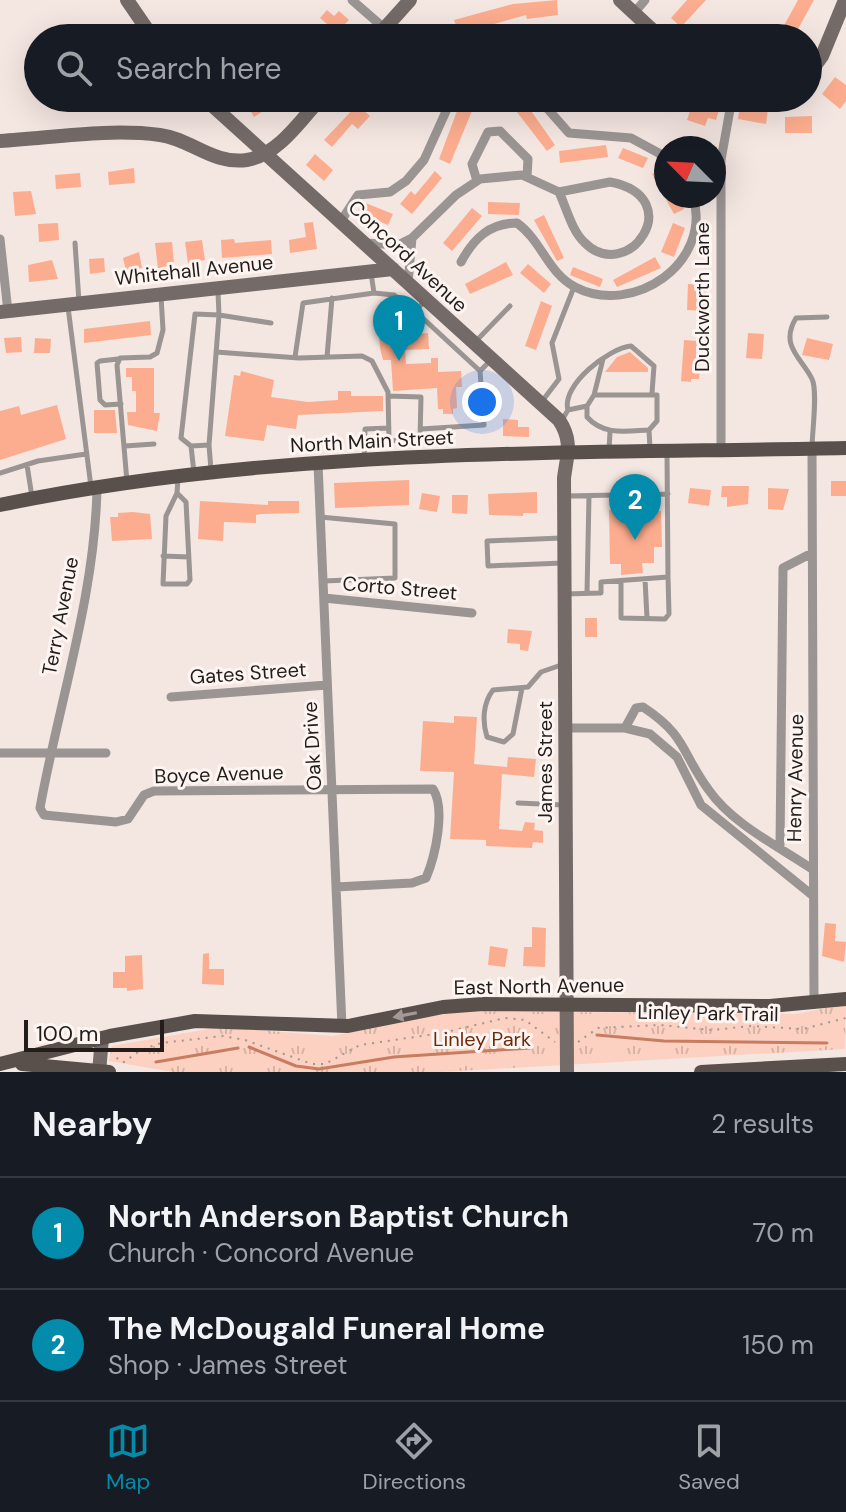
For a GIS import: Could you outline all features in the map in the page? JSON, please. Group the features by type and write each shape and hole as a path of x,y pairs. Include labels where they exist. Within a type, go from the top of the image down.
{"main road":[{"name":"North Main Street","path":"0,505 211,471 570,452 846,448"},
{"name":"East North Avenue","path":"1,1064 102,1038 195,1021 342,1027 443,1007 814,1004 846,999"},
{"path":"1,1064 102,1072"},
{"path":"701,1072 846,1064"}],"street":[{"path":"127,0 143,24"},
{"path":"352,0 372,24"},
{"path":"388,24 410,0"},
{"path":"620,0 646,24"},
{"path":"634,13 645,0"},
{"path":"822,56 845,0"},
{"name":"Concord Avenue","path":"220,112 539,403 564,416 570,452"},
{"path":"0,141 132,132 163,135 227,161 249,160 282,141 308,112"},
{"path":"341,221 358,195 390,192 418,168 445,112"},
{"path":"550,112 569,133 631,138 654,150"},
{"name":"Duckworth Lane","path":"721,450 721,160 730,112"},
{"path":"477,181 472,164 488,132 500,131 528,159 527,177"},
{"path":"365,243 398,245 412,238 456,195 477,181 527,177 559,192 610,182 625,185 638,193 649,207 649,224 639,243 619,255 597,252 582,240 559,192"},
{"path":"461,262 473,244 490,228 517,223 527,230 560,277 574,287 586,292 629,296 671,272 691,244 696,222 694,208"},
{"path":"408,283 412,238"},
{"path":"0,239 4,312"},
{"name":"Whitehall Avenue","path":"4,312 393,269"},
{"name":"Henry Avenue","path":"812,449 814,1004"},
{"name":"James Street","path":"567,1072 564,496 570,452"},
{"name":"Oak Drive","path":"318,464 342,1027"},
{"name":"Terry Avenue","path":"51,750 89,570 94,488"},
{"name":"Henry Avenue","path":"780,847 783,568 812,553"},
{"name":"Corto Street","path":"324,598 472,613"},
{"name":"Gates Street","path":"171,697 327,685"},
{"path":"625,728 636,708 643,707 663,720 685,745 707,789 729,812 812,869"},
{"path":"565,728 625,728 650,734 677,757 701,805 812,895"},
{"path":"0,753 51,750 106,753"},
{"name":"Boyce Avenue","path":"51,750 40,808 44,815 60,819 116,822 128,819 144,795 154,791 332,789"},
{"path":"332,789 433,789 439,797 431,866 426,878 412,883 336,887"},
{"path":"102,1038 102,1072"}],"lane":[{"path":"75,243 74,304 86,454 94,488"},
{"path":"371,271 374,293"},
{"path":"211,471 209,445 219,315 218,287"},
{"path":"539,403 559,379 552,343 574,287"},
{"path":"295,357 303,303 374,293 394,295 480,371 484,425 421,429"},
{"path":"121,404 105,405 100,400 97,368 100,361 150,357 157,353 163,330 161,294"},
{"path":"327,357 332,297"},
{"path":"415,311 426,299"},
{"path":"473,344 510,306"},
{"path":"209,445 191,446 181,438 192,317 195,314 219,315 271,323"},
{"path":"812,449 813,380 794,357 792,325 796,318 827,317"},
{"path":"564,416 572,388 614,347 631,346 654,366 652,393"},
{"path":"216,352 295,357 362,356 372,361 388,396 389,441 398,459"},
{"path":"603,358 594,395 587,406 587,417 596,427 610,432 649,430"},
{"path":"118,359 127,483"},
{"path":"480,371 491,360"},
{"path":"594,395 657,395 657,421 649,430 650,451"},
{"path":"388,396 421,397 422,458"},
{"path":"564,416 587,406"},
{"path":"364,461 363,432 389,428"},
{"path":"609,451 610,432"},
{"path":"389,441 420,439"},
{"path":"398,459 404,441"},
{"path":"125,446 154,444"},
{"path":"191,446 194,473"},
{"path":"621,581 621,618 665,619 669,614 667,451"},
{"path":"0,473 86,454"},
{"path":"27,465 33,498"},
{"path":"177,493 186,502 190,580 187,584 163,584 166,516 177,493 178,474"},
{"path":"564,496 668,494"},
{"path":"587,593 589,496"},
{"path":"320,517 395,524 395,578 392,581 323,581"},
{"path":"564,538 487,541 488,566 564,563"},
{"path":"163,556 189,557"},
{"path":"564,594 601,593 601,582 668,577"},
{"path":"645,579 647,618"},
{"path":"522,688 518,718 509,739 504,742 487,737 485,704 490,693 528,687 541,672 565,664"},
{"path":"518,803 564,805"}],"path":[{"path":"114,1050 118,1060 124,1062 141,1050 161,1043 223,1036 245,1040 312,1064 325,1064 360,1045 442,1033 505,1018 525,1020 560,1043"},
{"name":"Linley Park Trail","path":"574,1042 582,1041 598,1028 629,1025 803,1029 846,1018"}],"green space":[{"name":"Linley Park","path":"846,1004 845,1049 440,1072 173,1072 109,1061 112,1046 220,1027 333,1036 446,1011 796,1014"}],"building":[{"path":"557,0 558,15 527,19 526,15 494,24 455,24 454,20 513,4"},
{"path":"687,0 706,0 684,24 678,24 671,18"},
{"path":"798,0 814,0 801,24 785,24"},
{"path":"327,10 334,16 339,11 349,20 345,24 327,24 320,18"},
{"path":"835,77 846,85 846,101 840,109 822,94"},
{"path":"350,112 365,112 370,116 358,129 352,124 332,147 324,140"},
{"path":"457,112 472,112 450,164 439,159"},
{"path":"517,112 532,112 555,145 547,151"},
{"path":"690,112 718,112 716,120 708,118 705,126 687,120"},
{"path":"739,112 768,112 766,124 738,119"},
{"path":"812,116 812,133 785,133 785,117"},
{"path":"606,145 608,157 560,163 559,151"},
{"path":"623,148 648,158 643,168 618,158"},
{"path":"315,154 333,170 324,181 306,165"},
{"path":"134,168 135,183 109,185 108,172"},
{"path":"435,171 442,178 412,214 400,204 411,191 415,195"},
{"path":"80,173 81,187 56,189 55,175"},
{"path":"31,191 36,214 15,216 13,192"},
{"path":"363,202 393,214 388,225 357,212"},
{"path":"488,202 520,203 519,215 488,214"},
{"path":"472,208 482,216 452,251 443,243"},
{"path":"671,208 683,208 684,209 674,214"},
{"path":"544,215 564,258 557,261 534,220"},
{"path":"313,222 317,249 290,253 289,240 306,237 304,223"},
{"path":"58,223 59,240 39,242 38,224"},
{"path":"673,223 685,228 674,257 661,252"},
{"path":"234,239 235,243 271,240 272,254 222,258 221,240"},
{"path":"202,240 205,260 188,263 185,242"},
{"path":"172,242 174,264 158,269 155,243"},
{"path":"139,252 142,268 126,271 123,258"},
{"path":"655,257 661,268 617,287 613,280"},
{"path":"104,258 105,272 90,274 89,259"},
{"path":"52,260 58,279 29,282 28,265"},
{"path":"506,262 513,275 470,294 465,284"},
{"path":"528,264 551,284 544,293 520,273"},
{"path":"573,267 603,279 600,287 570,275"},
{"path":"688,284 706,285 705,311 687,310"},
{"path":"541,301 552,306 536,350 525,346"},
{"path":"399,308 403,335 428,333 429,349 405,350 406,364 431,363 431,358 438,358 438,372 461,371 462,387 456,387 457,408 453,409 453,414 443,414 443,409 438,409 437,388 393,391 391,360 383,360 380,348 378,317 383,317 383,309"},
{"path":"150,321 151,335 84,343 84,329"},
{"path":"748,333 764,334 762,359 746,358"},
{"path":"21,337 22,352 6,353 4,338"},
{"path":"35,338 51,339 50,353 34,353"},
{"path":"807,338 833,344 829,360 802,355"},
{"path":"684,340 697,341 696,353 701,353 699,379 691,379 691,382 681,381"},
{"path":"630,352 648,368 648,372 605,372 617,357"},
{"path":"126,368 154,368 154,413 160,413 157,431 128,425 127,412 136,412 136,391 132,391 132,377 126,377"},
{"path":"241,371 274,380 271,397 308,402 338,400 338,391 351,391 351,396 383,396 383,411 298,415 296,429 267,425 264,441 225,436 234,375 240,376"},
{"path":"57,405 66,439 0,460 0,411 19,406 21,415"},
{"path":"94,410 115,410 117,433 94,433"},
{"path":"503,419 518,420 518,427 529,427 529,437 503,436"},
{"path":"409,480 409,505 335,508 334,483"},
{"path":"831,481 846,481 846,496 831,496"},
{"path":"722,486 749,486 748,504 727,507 727,497 721,497"},
{"path":"690,488 711,490 709,506 688,503"},
{"path":"768,488 789,489 783,510 768,509"},
{"path":"537,492 537,513 523,513 523,516 489,515 488,494"},
{"path":"422,493 440,496 437,512 419,509"},
{"path":"452,495 468,495 467,514 452,513"},
{"path":"200,501 268,505 268,501 299,501 299,513 256,515 256,523 224,522 223,541 198,539"},
{"path":"652,507 652,511 661,511 662,547 654,547 654,563 642,563 643,573 621,575 621,564 610,564 609,510"},
{"path":"133,512 150,514 152,539 112,541 110,517"},
{"path":"585,618 597,618 597,637 585,637"},
{"path":"508,629 532,631 528,651 520,650 520,644 507,643"},
{"path":"454,716 477,717 474,764 507,767 508,757 536,759 534,777 502,774 499,829 522,831 525,822 535,823 534,830 543,831 543,843 533,842 532,848 486,846 486,840 450,839 454,772 420,771 423,721 454,723"},
{"path":"825,923 836,924 835,941 846,942 844,962 822,956"},
{"path":"532,927 546,928 545,967 523,966 524,947 532,947"},
{"path":"490,946 508,949 505,967 488,965"},
{"path":"209,953 209,969 224,969 224,985 202,984 203,954"},
{"path":"142,955 143,989 127,991 127,988 113,988 113,972 125,972 125,956"}],"waterway":[{"path":"597,1035 664,1041 827,1043"},
{"path":"249,1047 296,1066 319,1069 394,1057 530,1048"},
{"path":"156,1062 238,1048"}],"place":[{"name":"North Anderson Baptist Church","path":"399,361"},
{"name":"The McDougald Funeral Home","path":"635,540"}]}
